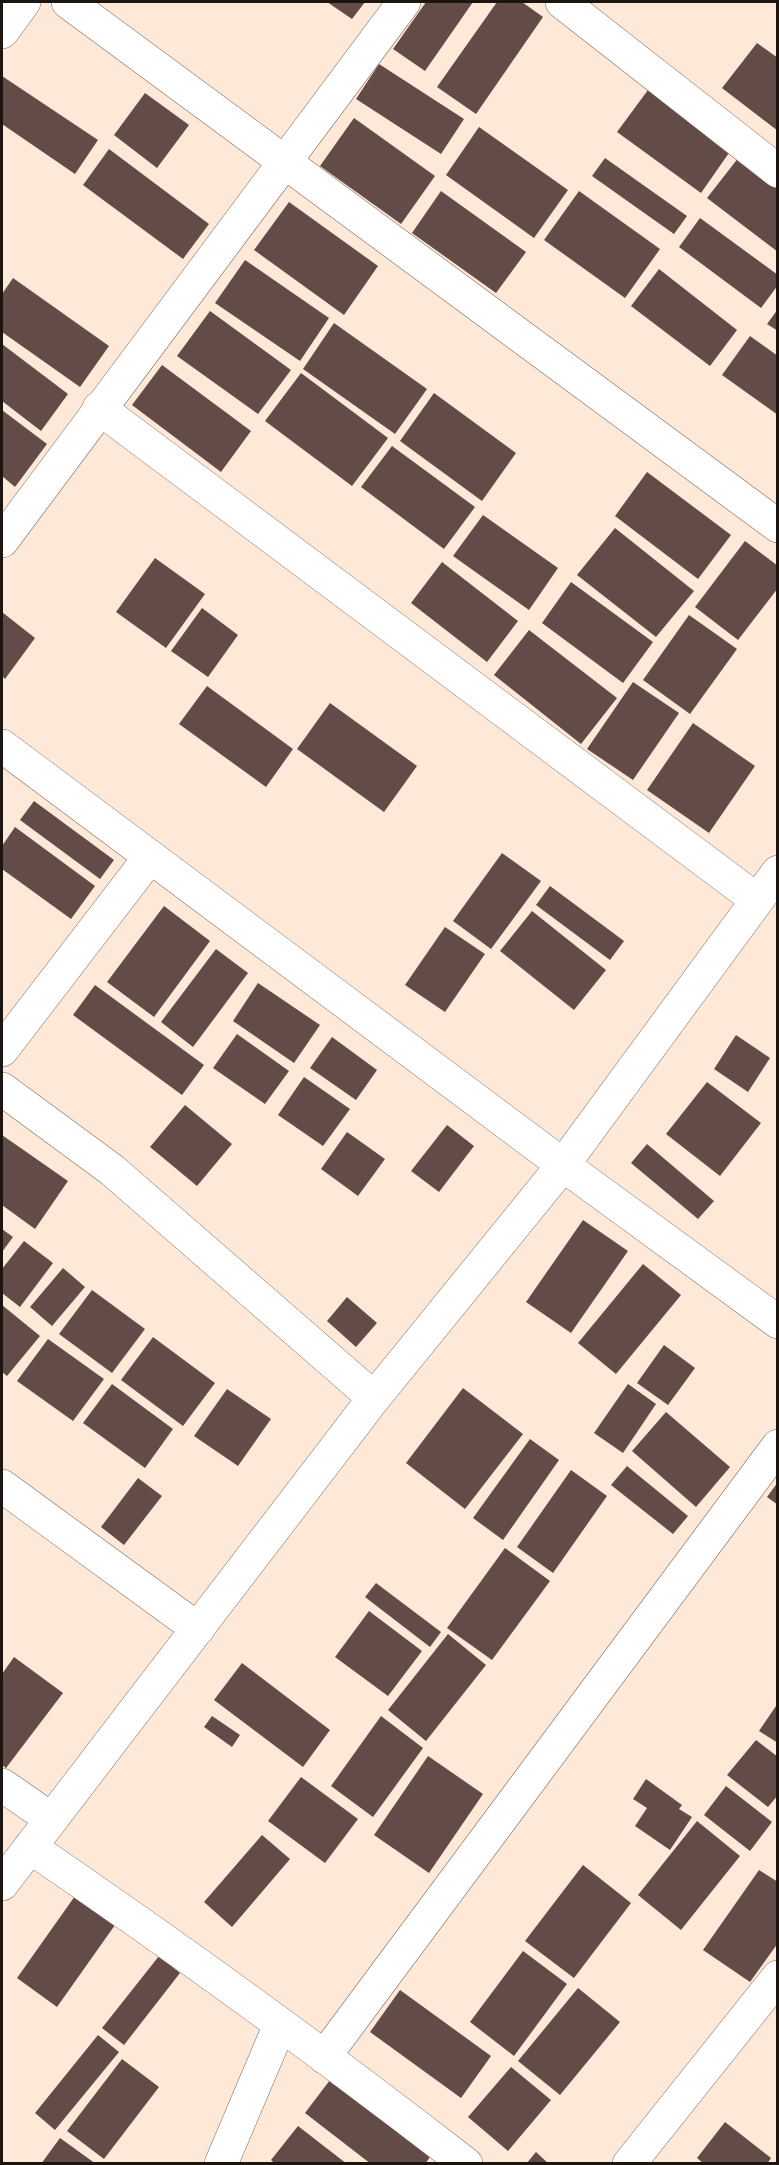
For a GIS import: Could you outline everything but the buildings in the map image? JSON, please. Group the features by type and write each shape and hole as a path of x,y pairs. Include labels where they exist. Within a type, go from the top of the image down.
{"street":[{"path":"2,32 24,2"},
{"path":"68,2 777,526"},
{"path":"2,541 283,160 404,2"},
{"path":"562,2 777,171"},
{"path":"99,408 757,900"},
{"path":"2,746 777,1322"},
{"path":"2,1050 150,856"},
{"path":"2,1884 374,1398 563,1165 777,872"},
{"path":"2,1089 112,1170 374,1398"},
{"path":"324,2057 777,1446"},
{"path":"2,1486 198,1629"},
{"path":"2,1785 51,1819"},
{"path":"30,1847 121,1909 466,2163"},
{"path":"629,2163 777,1977"},
{"path":"221,2163 280,2025"}]}
